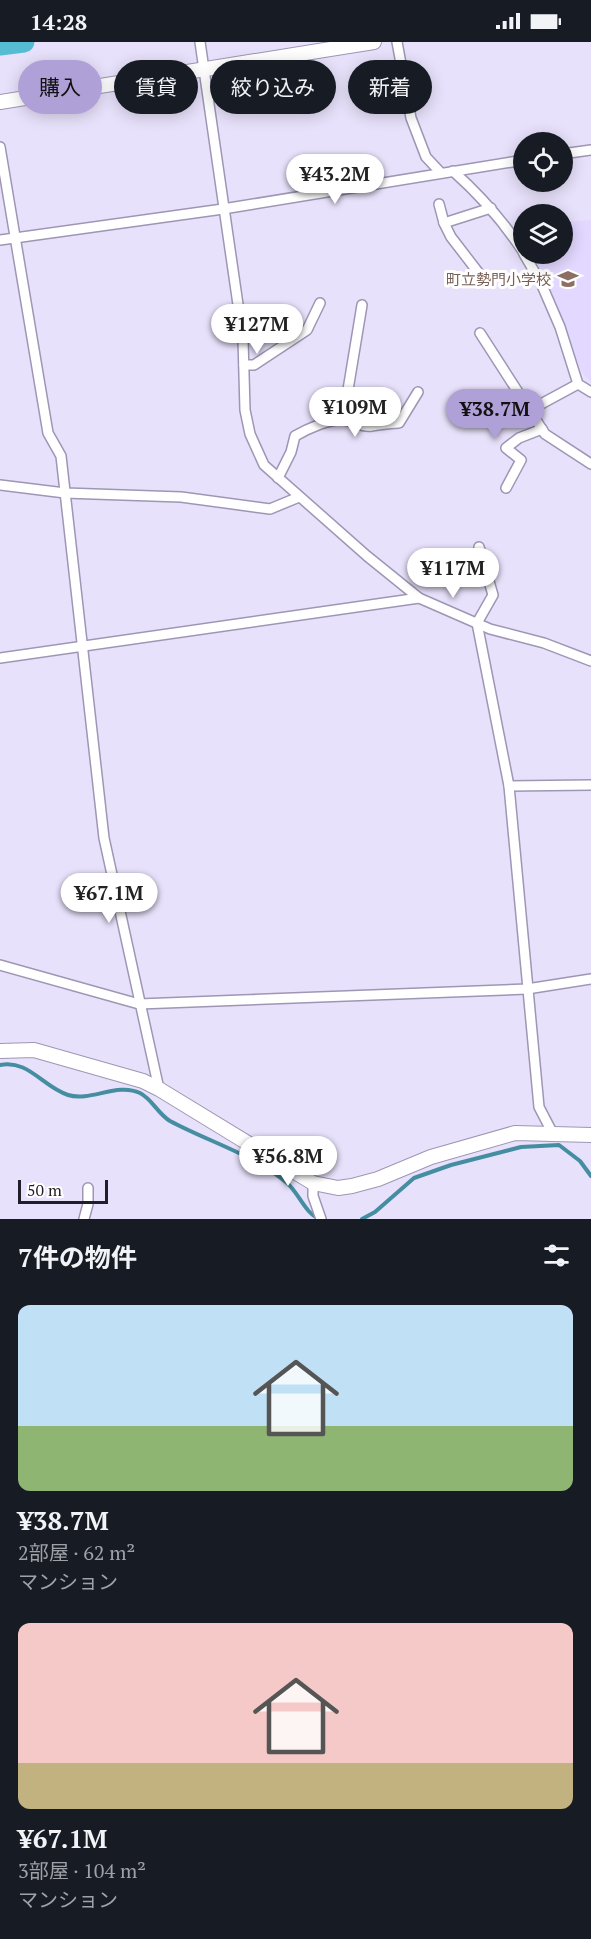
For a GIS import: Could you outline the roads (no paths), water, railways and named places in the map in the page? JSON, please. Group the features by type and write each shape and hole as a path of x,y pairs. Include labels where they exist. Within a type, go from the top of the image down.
{"street":[{"path":"200,42 243,339 245,410 250,434 264,465 367,556 419,598 477,623 591,661"},
{"path":"0,102 374,42"},
{"path":"397,42 411,118 426,157 441,173"},
{"path":"0,147 48,433 61,456 104,838 159,1089"},
{"path":"573,152 591,150"},
{"path":"0,240 223,209 513,162"},
{"path":"453,171 476,191 513,235"},
{"path":"438,204 451,237 481,276"},
{"path":"444,223 491,208"},
{"path":"530,264 541,282 560,327 578,384 591,392"},
{"path":"244,365 255,365 307,330 320,303"},
{"path":"343,420 362,305"},
{"path":"480,333 542,429 552,439 591,464"},
{"path":"530,410 578,384"},
{"path":"278,478 291,452 295,436 310,428 343,420 371,427 384,423 399,423 418,392"},
{"path":"506,488 520,460 506,448 519,438 542,429"},
{"path":"0,485 65,493 181,497 270,508 299,497"},
{"path":"479,547 493,595 477,623 509,786 539,1107 552,1132"},
{"path":"0,658 419,598"},
{"path":"509,786 591,785"},
{"path":"0,965 139,1004 527,989 591,979"},
{"path":"0,1051 34,1050 142,1082 159,1089 313,1184 338,1188 378,1179 431,1157 515,1133 552,1132 591,1135"},
{"path":"313,1184 313,1196 321,1219"},
{"path":"84,1219 88,1204 88,1188"}],"waterway":[{"path":"0,45 24,42"},
{"path":"0,1065 19,1066 68,1095 86,1096 122,1090 140,1093 170,1121 245,1156 274,1173 291,1187 310,1213 320,1219"},
{"path":"362,1219 375,1212 414,1178 451,1165 521,1147 559,1145 580,1161 591,1176"}],"place":[{"name":"町立勢門小学校","path":"568,279"}]}
